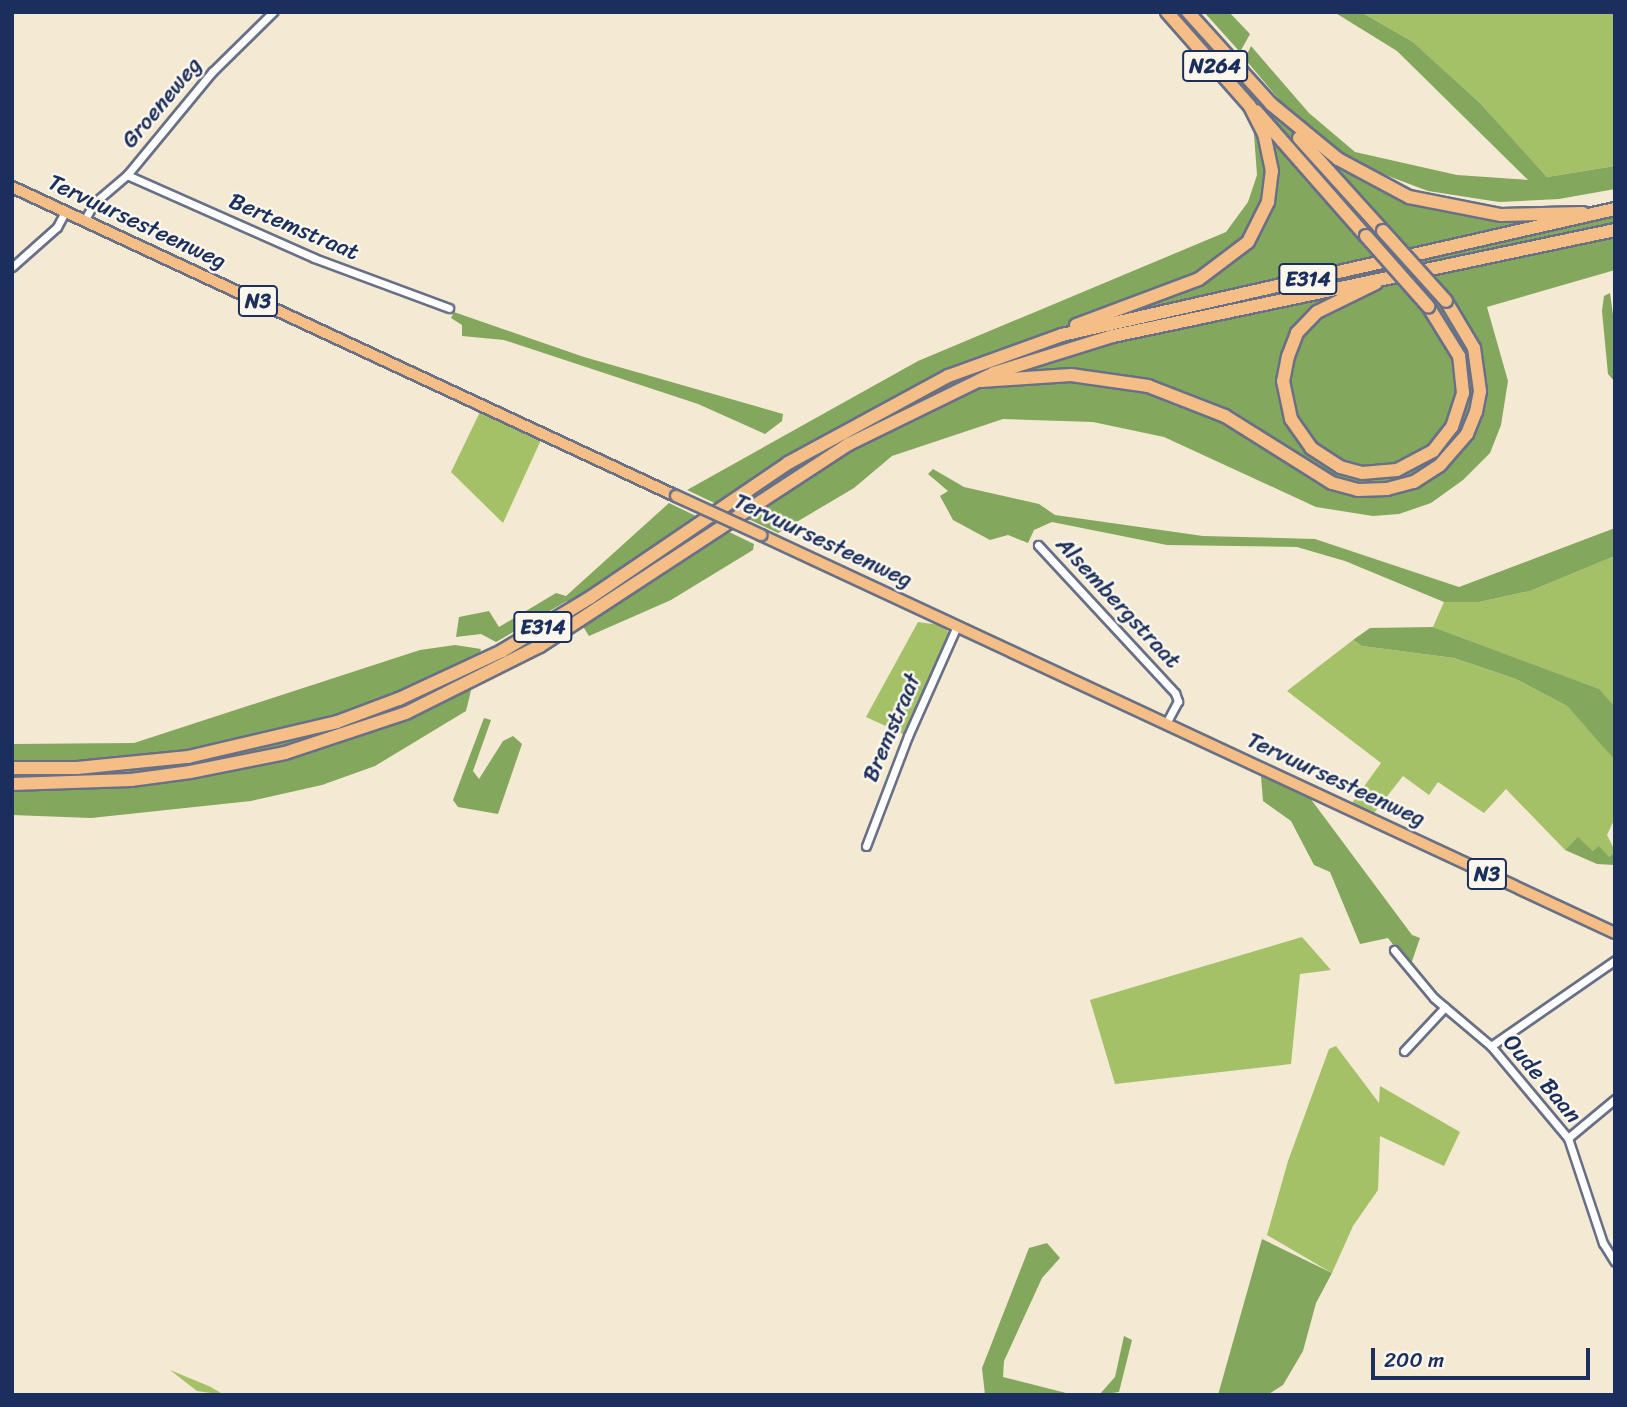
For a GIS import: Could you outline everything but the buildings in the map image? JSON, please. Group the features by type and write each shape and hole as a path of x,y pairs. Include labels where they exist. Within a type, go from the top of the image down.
{"highway":[{"name":"N264","path":"1167,12 1250,106"},
{"name":"N264","path":"1188,12 1271,104"},
{"path":"1271,104 1338,159 1383,186 1418,200 1501,215 1601,212"},
{"path":"977,381 1071,375 1149,386 1225,416 1332,482 1358,490 1387,489 1414,482 1440,465 1467,434 1476,412 1480,391 1474,348 1446,301 1271,104"},
{"path":"1250,106 1427,306 1460,356 1463,393 1452,428 1433,451 1397,470 1362,472 1325,458 1311,448 1291,419 1283,381 1287,356 1297,333 1317,312 1385,276"},
{"path":"1062,335 1071,327 1199,279 1232,259 1248,242 1268,202 1272,171 1264,134 1250,106"},
{"name":"E314","path":"12,768 77,768 188,757 279,739 400,699 531,635 788,463 897,400 1062,335 1615,209"},
{"name":"E314","path":"13,784 131,780 249,761 405,713 510,664 601,609 798,474 905,413 977,381 1113,336 1385,276 1615,230"}],"main road":[{"name":"Tervuursesteenweg","path":"12,187 1615,933"}],"street":[{"name":"Groeneweg","path":"84,221 94,204 127,175 212,72 273,12"},
{"name":"Bertemstraat","path":"127,175 314,258 449,308"},
{"path":"12,267 57,227 65,212"},
{"name":"Alsembergstraat","path":"1038,545 1175,693 1178,701 1166,724"},
{"name":"Bremstraat","path":"866,846 908,736 957,626"},
{"name":"Oude Baan","path":"1394,950 1445,1007 1491,1046 1568,1138 1603,1243 1615,1262"},
{"path":"1491,1046 1615,960"},
{"path":"1404,1051 1445,1007"},
{"path":"1568,1138 1615,1099"}],"green space":[{"path":"1204,12 1229,12 1250,34 1240,52"},
{"path":"1334,12 1361,12 1413,42 1480,103 1547,177 1615,166 1615,189 1559,199 1499,202 1428,191 1367,168 1321,139 1281,102 1245,59 1251,46 1309,113 1355,152 1457,175 1528,180 1397,51"},
{"path":"1361,12 1615,12 1615,166 1547,177 1480,103 1413,42"},
{"path":"1267,107 1332,162 1400,198 1467,212 1615,212 1615,270 1487,307 1508,381 1501,425 1490,453 1463,480 1431,503 1399,514 1373,516 1316,507 1164,437 1093,422 1003,419 892,456 854,488 778,533 687,490 918,361 1226,232 1248,202 1257,175 1253,121"},
{"path":"1610,293 1615,329 1615,382 1608,374 1602,311 1604,296"},
{"path":"454,312 584,357 783,414 782,421 765,434 698,404 504,340 462,336 462,325 451,318"},
{"path":"480,412 541,440 503,523 451,472"},
{"path":"933,469 964,487 1039,504 1055,515 1203,536 1315,539 1459,587 1615,528 1615,556 1530,591 1479,602 1444,602 1345,561 1297,547 1167,545 1052,522 1034,530 1028,543 1008,535 990,540 953,520 940,496 948,491 928,474"},
{"path":"669,503 754,544 753,550 671,600 589,636 567,601 496,642 481,634 456,637 459,617 489,611 499,627 556,593 566,596"},
{"path":"1615,556 1615,707 1598,689 1433,627 1444,602 1479,602 1530,591"},
{"path":"918,622 940,625 949,632 905,735 866,717"},
{"path":"1433,627 1599,689 1615,707 1615,760 1567,706 1516,679 1454,658 1362,646 1353,640 1370,628"},
{"path":"1353,640 1362,646 1454,658 1516,679 1567,706 1615,759 1615,818 1607,835 1615,851 1609,857 1593,851 1578,838 1565,850 1506,789 1484,813 1438,782 1429,795 1403,776 1374,813 1352,803 1381,763 1287,691"},
{"path":"455,645 481,649 466,711 375,766 322,785 251,801 91,818 12,815 12,744 134,743 420,650"},
{"path":"484,718 491,720 473,771 479,779 503,741 513,736 522,744 498,814 458,807 453,800"},
{"path":"1261,776 1310,798 1412,935 1420,938 1410,967 1388,938 1360,944 1330,872 1314,865 1291,821 1263,801"},
{"path":"1578,837 1593,851 1599,846 1609,857 1615,851 1615,865 1597,864 1565,850"},
{"path":"1302,937 1331,970 1300,974 1291,1064 1115,1084 1090,1000"},
{"path":"1336,1046 1379,1103 1380,1086 1460,1132 1444,1166 1380,1136 1378,1190 1353,1226 1332,1273 1267,1235 1288,1161 1329,1049"},
{"path":"1262,1239 1332,1273 1316,1303 1303,1351 1283,1385 1267,1395 1218,1395"},
{"path":"1047,1243 1060,1258 1042,1278 1004,1361 1003,1377 1074,1395 985,1395 982,1368 1029,1248"},
{"path":"1124,1336 1132,1340 1119,1392 1099,1395 1115,1377"},
{"path":"170,1370 211,1387 224,1395 197,1391"}]}
